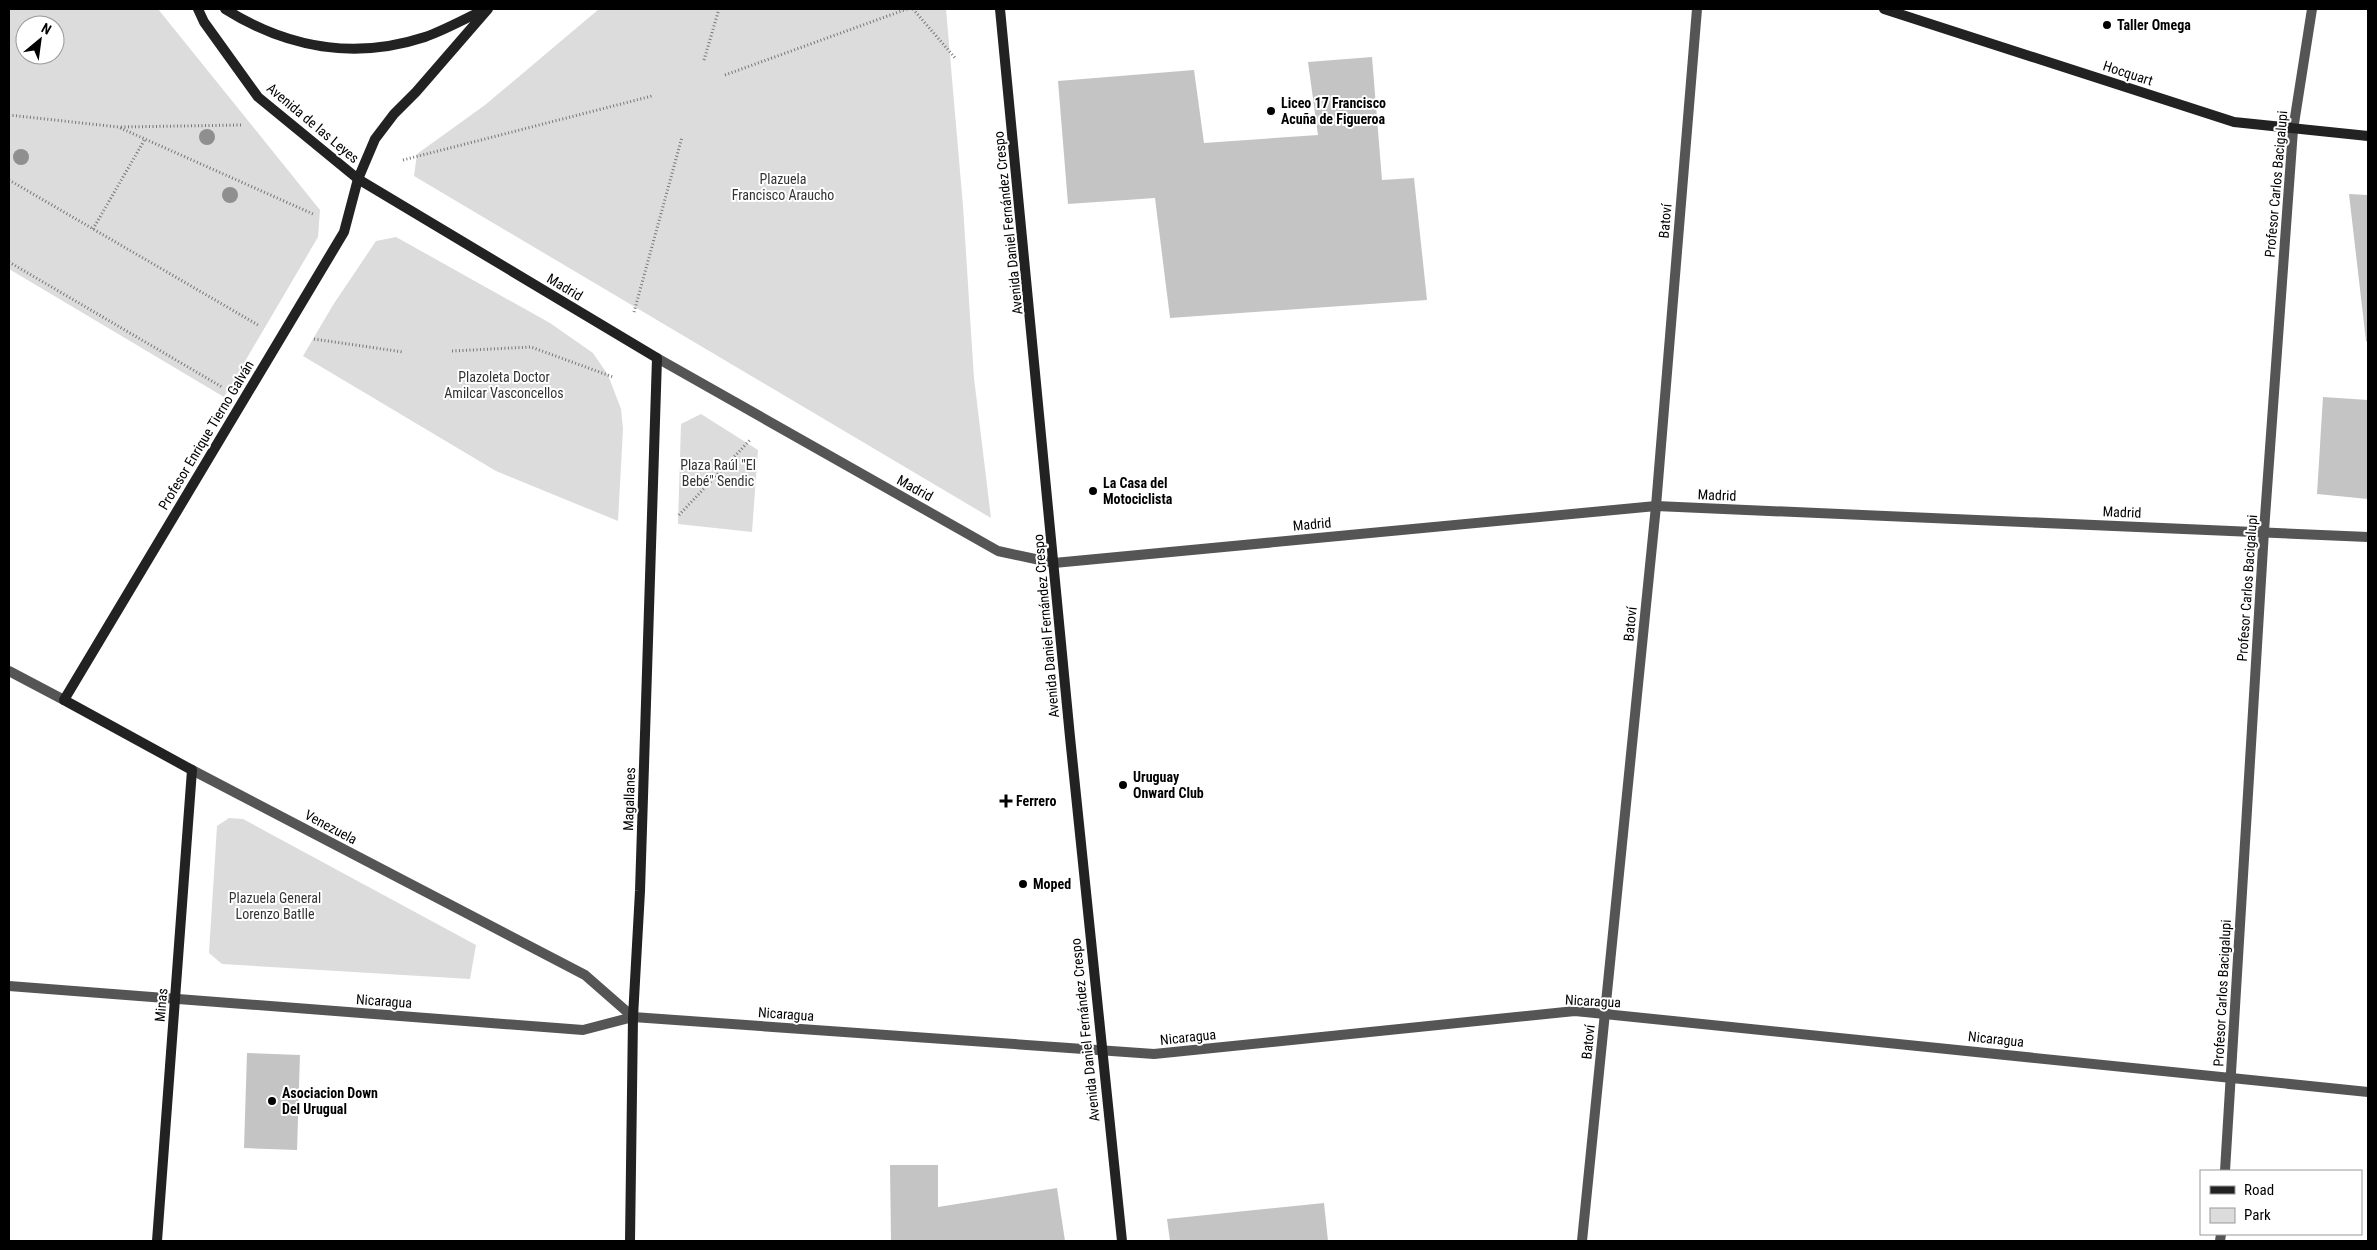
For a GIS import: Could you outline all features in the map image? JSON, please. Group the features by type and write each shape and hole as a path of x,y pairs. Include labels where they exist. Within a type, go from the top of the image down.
{"street":[{"name":"Avenida de las Leyes","path":"198,9 204,22 258,98 358,179 375,139 394,114 416,92 487,9"},
{"name":"Avenida de las Leyes","path":"225,9 285,39 346,50 383,47 425,37 487,9"},
{"name":"Avenida Daniel Fernández Crespo","path":"1000,9 1101,1051 1122,1241"},
{"name":"Batoví","path":"1582,1241 1656,506 1697,9"},
{"name":"Hocquart","path":"1884,9 2234,122 2293,130 2368,136"},
{"name":"Profesor Carlos Bacigalupi","path":"2225,1170 2264,532 2293,130 2312,9"},
{"name":"Madrid","path":"358,179 657,358 998,551 1054,562 1656,506 2368,537"},
{"name":"Profesor Enrique Tierno Galván","path":"64,700 344,232 358,179"},
{"name":"Magallanes","path":"630,1241 633,1017 640,881 657,358"},
{"name":"Venezuela","path":"9,671 192,770 585,975 633,1017"},
{"name":"Minas","path":"157,1241 192,770"},
{"name":"Nicaragua","path":"9,986 583,1030 633,1017 1154,1054 1575,1011 2368,1092"}],"path":[{"path":"704,60 719,9"},
{"path":"725,75 907,9"},
{"path":"913,9 956,59"},
{"path":"402,160 652,96"},
{"path":"9,115 118,127 241,125"},
{"path":"118,127 313,214"},
{"path":"634,312 682,137"},
{"path":"93,229 145,139"},
{"path":"9,180 258,326"},
{"path":"9,262 222,387"},
{"path":"314,339 403,352"},
{"path":"452,351 531,347 613,376"},
{"path":"673,521 751,439"}],"green space":[{"path":"9,9 158,9 320,210 318,237 224,397 9,269"},
{"name":"Plazuela Francisco Araucho","path":"599,9 946,9 963,206 974,378 991,518 414,176 417,154 485,105"},
{"name":"Plazoleta Doctor Amilcar Vasconcellos","path":"396,237 550,323 593,353 608,375 621,409 623,429 618,521 496,471 303,356 333,305 376,241"},
{"name":"Plaza Raúl \"El Bebé\" Sendic","path":"701,414 758,450 752,532 678,524 681,424"},
{"name":"Plazuela General Lorenzo Batlle","path":"229,818 243,819 476,945 470,979 222,964 209,953 217,826"}],"building":[{"path":"1372,57 1382,180 1414,178 1427,300 1170,318 1155,198 1068,204 1058,81 1194,70 1204,143 1318,135 1308,62"},
{"path":"2349,194 2368,195 2368,342 2366,341"},
{"path":"2323,397 2368,400 2368,499 2317,494"},
{"name":"Asociacion Down Del Urugual","path":"247,1053 300,1055 297,1150 244,1148"},
{"path":"890,1165 938,1165 938,1207 1057,1188 1065,1241 891,1241"},
{"path":"1324,1203 1328,1241 1170,1241 1167,1219"}],"place":[{"name":"Taller Omega","path":"2107,25"},
{"name":"Liceo 17 Francisco Acuña de Figueroa","path":"1271,111"},
{"name":"La Casa del Motociclista","path":"1093,491"},
{"name":"Uruguay Onward Club","path":"1123,785"},
{"name":"Ferrero","path":"1006,801"},
{"name":"Moped","path":"1023,884"},
{"name":"Asociacion Down Del Urugual","path":"272,1101"}]}
